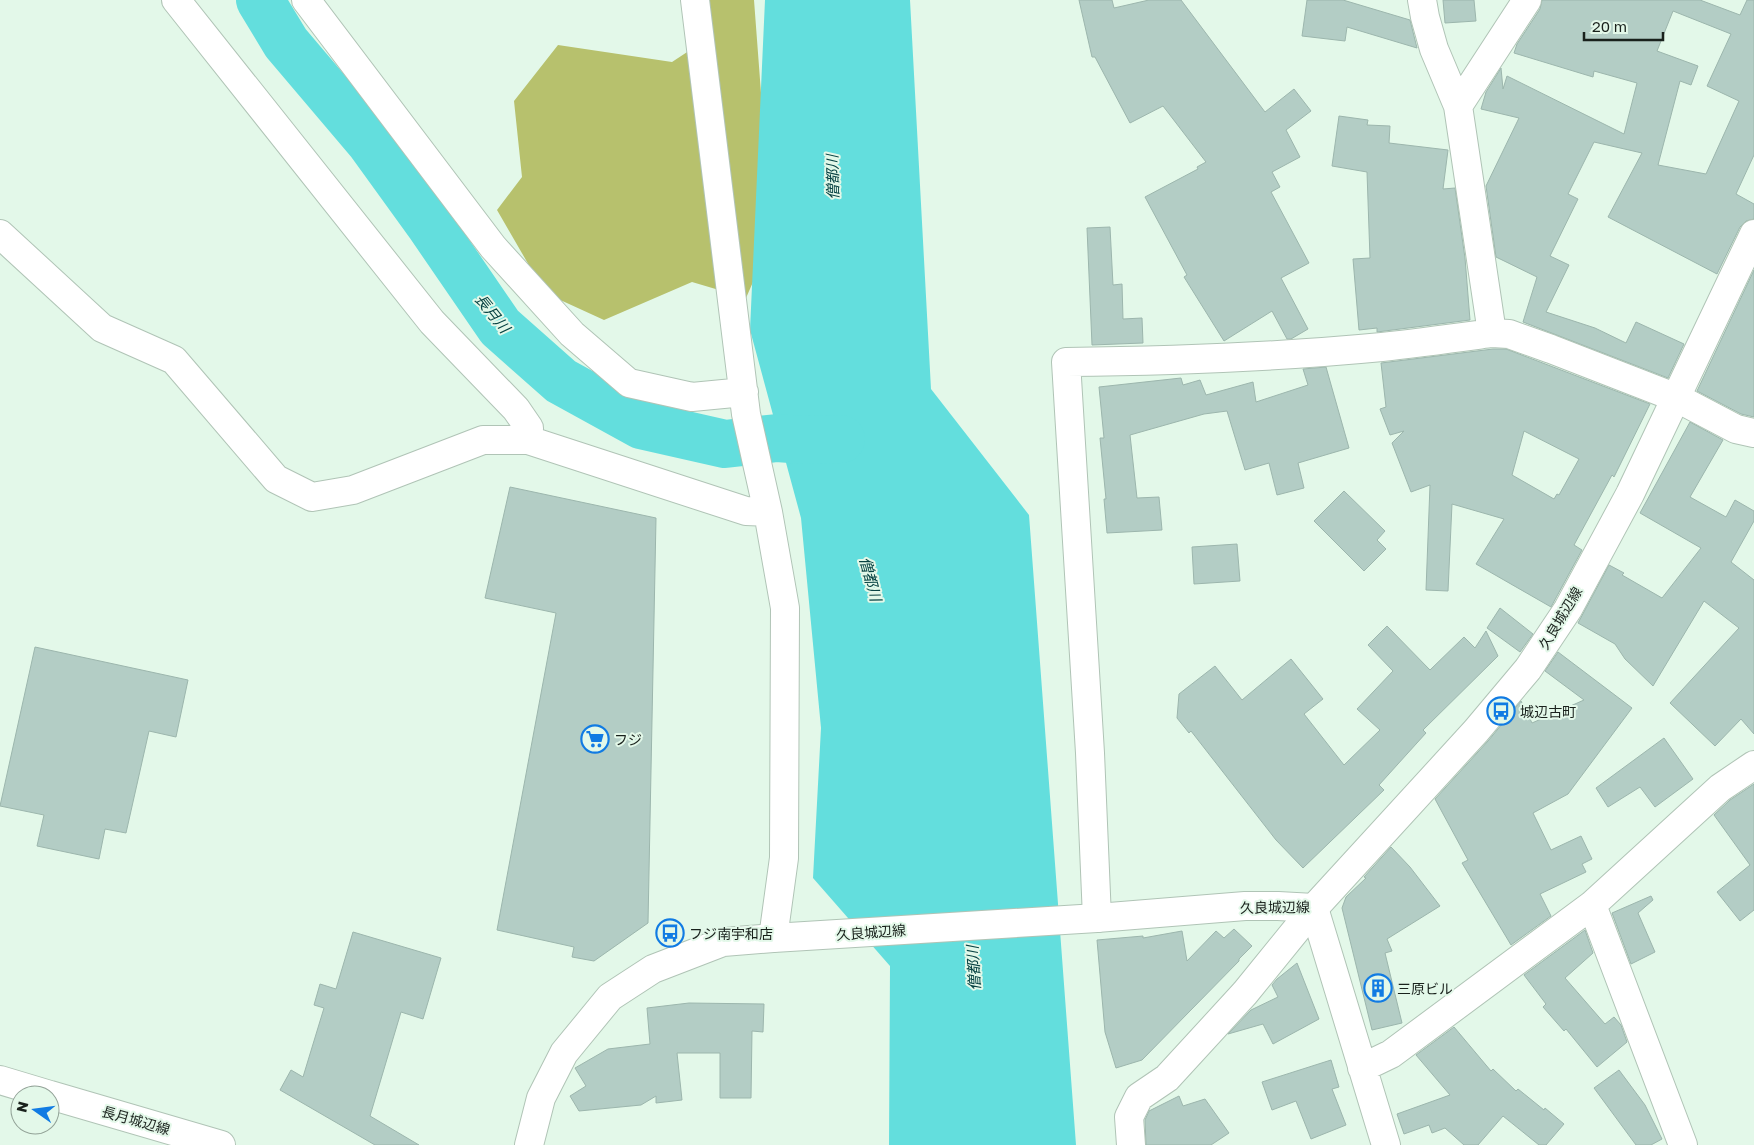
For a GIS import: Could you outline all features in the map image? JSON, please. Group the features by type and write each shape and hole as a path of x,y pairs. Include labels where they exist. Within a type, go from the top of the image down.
{"street":[{"path":"176,0 432,322 516,409 529,428 528,440"},
{"path":"306,0 493,246 572,334 629,383 692,397 745,403"},
{"path":"695,0 745,403 785,608 784,937"},
{"path":"1422,0 1434,49 1458,106 1492,334"},
{"path":"1458,106 1526,0"},
{"path":"0,234 102,328 174,360 276,479 312,497 353,490 483,440 528,440 746,511 766,504"},
{"name":"久良城辺線","path":"529,1145 541,1098 564,1053 610,997 653,969 723,942 1089,919 1245,906 1314,908 1476,731 1528,669 1572,601 1630,494 1754,234"},
{"path":"1089,919 1089,744 1066,362 1241,357 1382,347 1492,334 1509,334 1676,398 1736,429 1754,432"},
{"path":"1362,1068 1391,1054 1592,905 1720,788 1754,765"},
{"path":"1592,905 1683,1145"},
{"path":"1314,908 1386,1145"},
{"path":"1131,1145 1129,1118 1139,1097 1167,1078 1245,993 1314,908"},
{"name":"長月城辺線","path":"0,1080 17,1085"},
{"name":"長月城辺線","path":"60,1098 221,1145"}],"green space":[{"path":"706,0 754,0 769,199 760,266 746,298 692,282 604,320 545,293 497,210 522,177 514,101 558,45 672,62 710,37"}],"water":[{"name":"僧都川","path":"765,0 910,0 931,389 1029,515 1076,1145 889,1145 890,966 813,878 821,728 801,518 750,330"}],"building":[{"path":"1079,0 1112,0 1114,8 1149,0 1181,0 1265,112 1294,89 1311,111 1286,130 1300,157 1272,172 1280,187 1271,192 1309,263 1281,278 1308,329 1291,339 1287,339 1272,311 1224,341 1184,277 1187,275 1145,197 1198,169 1197,167 1206,162 1163,106 1130,123 1095,57 1092,57"},
{"path":"1307,0 1343,0 1410,20 1417,48 1347,27 1345,41 1302,36"},
{"path":"1443,0 1474,0 1476,21 1445,23"},
{"path":"1542,0 1700,0 1740,15 1747,0 1754,0 1754,155 1736,194 1754,204 1754,219 1746,221 1740,227 1717,274 1608,217 1642,153 1594,142 1568,194 1578,199 1550,256 1569,265 1546,312 1595,328 1626,343 1636,322 1684,344 1668,378 1523,322 1537,277 1496,257 1486,186 1519,118 1481,109 1486,92 1501,68 1503,89 1507,76 1624,134 1637,83 1594,71 1593,77 1514,53 1517,44 1540,9","holes":["1673,11 1731,34 1707,86 1739,101 1706,174 1658,165 1680,81 1691,85 1698,66 1657,51"]},
{"path":"1339,116 1368,120 1367,125 1390,126 1389,143 1448,150 1443,189 1455,188 1465,258 1470,320 1377,332 1377,328 1359,330 1353,259 1370,258 1367,172 1332,166"},
{"path":"1110,227 1113,285 1122,284 1123,319 1142,318 1143,343 1092,345 1087,228"},
{"path":"1754,270 1754,417 1741,414 1697,391"},
{"path":"1506,349 1650,404 1614,477 1612,475 1574,545 1582,550 1551,607 1476,564 1504,519 1452,504 1448,591 1426,590 1430,485 1411,492 1392,443 1404,431 1390,435 1380,409 1386,407 1381,363","holes":["1524,431 1579,459 1559,495 1557,494 1554,499 1512,475"]},
{"path":"1326,367 1349,448 1298,463 1304,488 1277,495 1269,463 1245,470 1227,411 1204,414 1130,435 1137,498 1159,497 1162,530 1107,533 1104,499 1106,499 1100,438 1104,438 1099,387 1181,378 1183,385 1200,380 1206,395 1253,382 1256,402 1308,385 1303,369"},
{"path":"1690,422 1723,440 1690,497 1726,517 1735,500 1754,511 1754,521 1731,562 1754,580 1754,734 1741,719 1715,746 1670,703 1739,628 1704,601 1653,686 1625,659 1615,644 1578,623 1609,565 1624,573 1622,575 1662,598 1701,548 1640,513"},
{"path":"510,487 656,518 648,923 594,961 572,957 574,947 497,930 556,613 485,598"},
{"path":"1344,491 1385,531 1377,540 1386,549 1364,571 1314,521"},
{"path":"1237,544 1240,581 1194,584 1192,547"},
{"path":"1500,608 1533,634 1520,652 1487,628"},
{"path":"1387,626 1430,670 1464,637 1475,648 1486,631 1498,656 1423,730 1426,733 1379,785 1384,790 1303,868 1276,840 1191,731 1189,733 1177,718 1179,694 1215,666 1242,700 1291,659 1323,699 1304,714 1344,765 1380,730 1357,709 1393,671 1368,645"},
{"path":"35,647 188,680 176,737 149,731 126,833 105,829 99,859 37,846 44,815 0,806"},
{"path":"1558,652 1632,708 1568,794 1533,813 1551,850 1581,836 1592,859 1582,864 1586,872 1540,894 1551,916 1511,945 1462,863 1468,860 1435,799 1488,741 1521,701 1532,723 1584,700 1545,671"},
{"path":"1664,738 1693,779 1655,807 1640,787 1608,807 1596,788"},
{"path":"1754,784 1754,910 1740,921 1717,892 1750,865 1714,815 1730,800"},
{"path":"1391,847 1410,867 1440,906 1387,939 1392,951 1385,953 1402,1023 1372,1030 1342,908 1346,897 1366,878 1364,877"},
{"path":"1651,896 1653,900 1638,913 1655,952 1631,964 1612,913"},
{"path":"1234,929 1252,946 1142,1060 1116,1068 1105,1032 1097,940 1143,936 1143,938 1182,931 1187,961 1216,931 1224,938"},
{"path":"1585,930 1593,953 1565,978 1605,1024 1614,1017 1621,1025 1627,1042 1597,1067 1566,1029 1564,1031 1543,1007 1546,1004 1524,975"},
{"path":"353,932 441,958 423,1019 401,1012 370,1116 419,1145 375,1145 280,1090 291,1070 303,1077 324,1008 314,1005 320,984 336,989"},
{"path":"1297,963 1319,1019 1273,1044 1263,1024 1228,1034 1251,1010 1278,997 1272,985"},
{"path":"689,1003 764,1004 763,1032 752,1031 751,1098 720,1098 720,1053 677,1053 682,1100 656,1103 656,1096 641,1105 579,1111 570,1096 586,1086 575,1068 608,1049 650,1044 647,1008"},
{"path":"1454,1027 1491,1071 1493,1069 1516,1091 1518,1089 1564,1124 1546,1145 1539,1145 1503,1116 1478,1145 1464,1145 1445,1128 1432,1133 1429,1125 1404,1134 1397,1114 1450,1095 1416,1055"},
{"path":"1331,1060 1339,1087 1332,1089 1346,1125 1311,1139 1296,1101 1272,1110 1262,1082"},
{"path":"1619,1070 1645,1105 1662,1139 1651,1145 1636,1145 1594,1088"},
{"path":"1179,1096 1183,1106 1205,1099 1229,1133 1211,1145 1146,1145 1145,1120 1149,1111"}],"waterway":[{"name":"長月川","path":"260,0 286,43 370,142 500,327 561,381 641,425 725,444 777,438 805,440 841,439"}],"place":[{"name":"城辺古町","path":"1501,711"},
{"name":"フジ","path":"595,739"},
{"name":"フジ南宇和店","path":"670,933"},
{"name":"三原ビル","path":"1378,988"}]}
